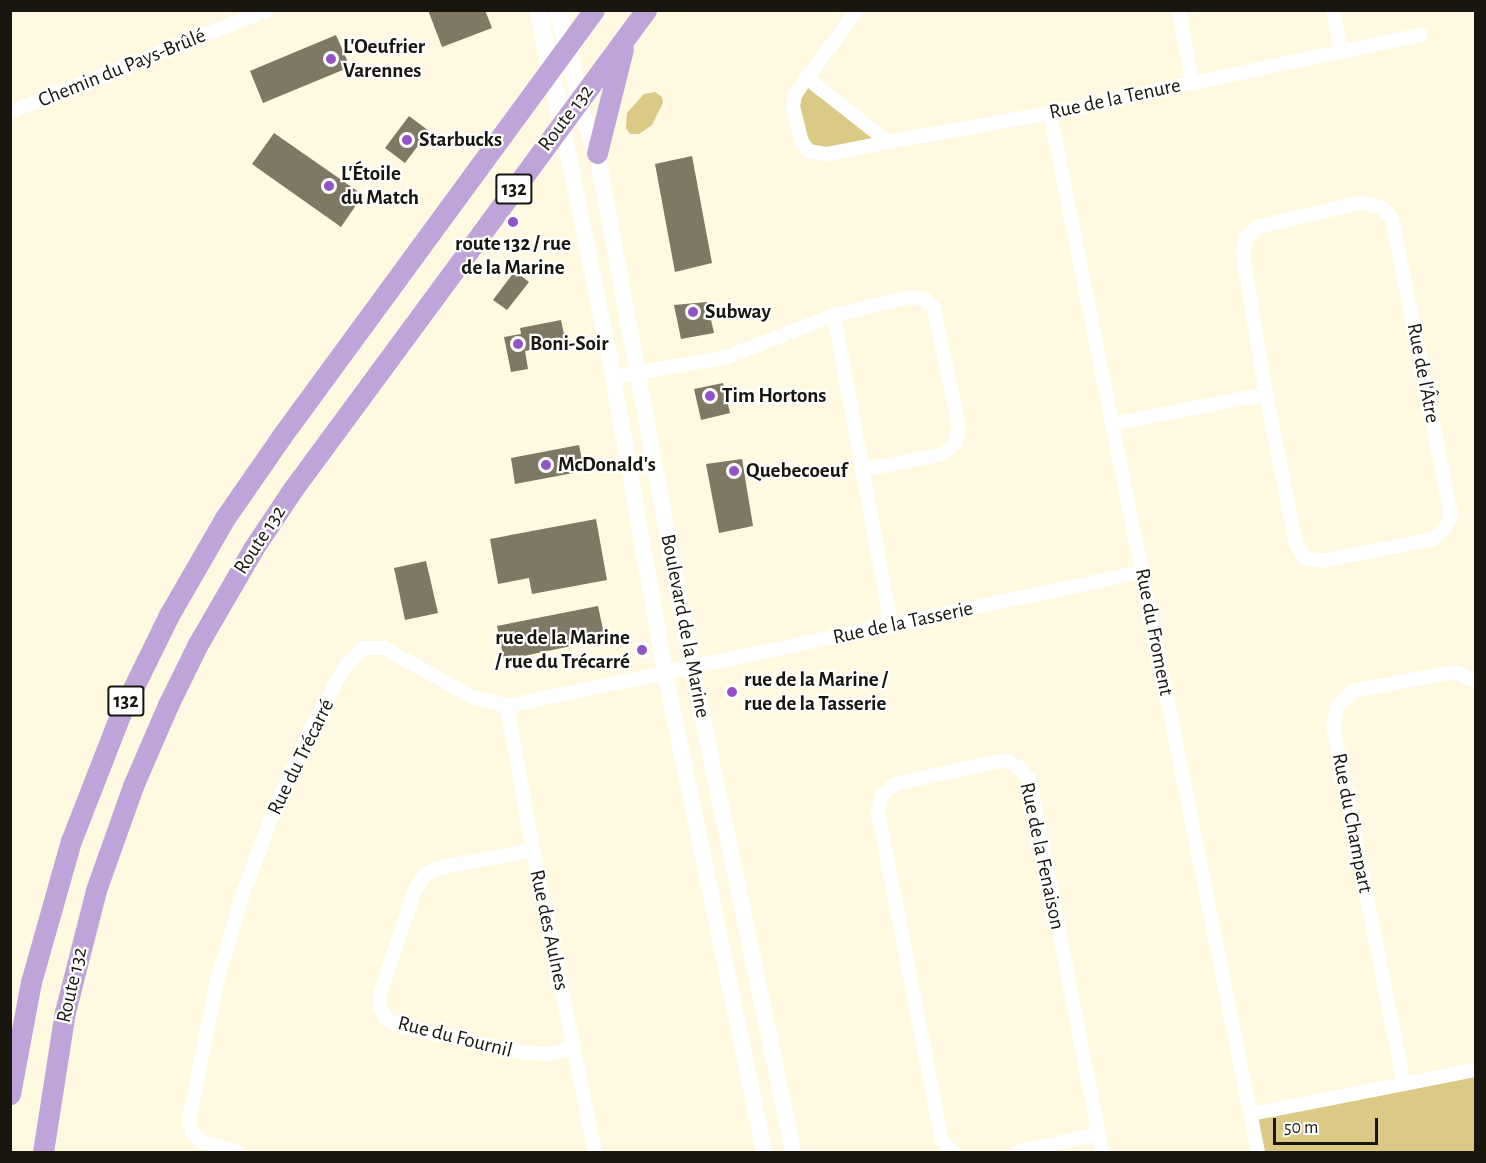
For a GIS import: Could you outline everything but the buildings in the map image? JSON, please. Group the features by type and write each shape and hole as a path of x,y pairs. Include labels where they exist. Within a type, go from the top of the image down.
{"highway":[{"name":"Route 132","path":"10,1094 31,982 71,841 120,715 169,615 225,518 271,450 594,10"},
{"name":"Route 132","path":"43,1152 65,1012 96,890 133,786 187,665 232,584 281,506 646,10"},
{"path":"597,153 625,40"}],"main road":[{"path":"538,10 562,123"},
{"path":"558,10 580,99"}],"street":[{"name":"Chemin du Pays-Brûlé","path":"10,112 268,10"},
{"name":"Rue de la Tenure","path":"856,10 795,95 793,107 802,142 809,151 826,154 1050,112 1421,35"},
{"path":"1179,10 1192,83"},
{"path":"1333,10 1341,52"},
{"path":"807,78 888,142"},
{"name":"Boulevard de la Marine","path":"580,99 586,125 597,153 692,667 793,1152"},
{"name":"Rue du Froment","path":"1050,112 1258,1152"},
{"name":"Boulevard de la Marine","path":"562,123 613,376 665,673 764,1152"},
{"name":"Rue de l'Âtre","path":"1360,203 1381,207 1392,218 1406,286 1451,514 1445,529 1433,539 1322,561 1305,558 1296,544 1266,394 1243,255 1246,237 1260,226 1360,203"},
{"path":"613,376 727,357 834,315 911,297 926,300 934,309 959,428 955,443 943,453 862,470"},
{"path":"834,315 891,625"},
{"path":"1113,424 1266,394"},
{"name":"Rue de la Tasserie","path":"665,673 1142,572"},
{"name":"Rue du Trécarré","path":"238,1152 200,1141 192,1132 189,1121 217,981 243,894 273,813 313,725 346,665 363,648 384,648 472,697 507,706 665,673"},
{"name":"Rue du Champart","path":"1404,1084 1334,727 1338,706 1353,692 1454,672 1476,681"},
{"name":"Rue des Aulnes","path":"507,706 533,850 595,1152"},
{"name":"Rue de la Fenaison","path":"953,1152 942,1141 878,812 882,795 895,783 1005,760 1020,768 1030,781 1102,1152"},
{"name":"Rue du Fournil","path":"533,850 438,868 425,875 416,888 380,993 380,1007 386,1019 399,1026 514,1051 537,1054 574,1048"},
{"path":"1251,1114 1476,1070"},
{"path":"1017,1152 1098,1134"}],"shaded area":[{"path":"807,78 888,142 809,151 795,95"},
{"path":"655,92 662,97 663,103 652,125 639,134 630,134 626,128 627,113 644,94"},
{"path":"1475,1070 1475,1152 1258,1152 1251,1114"}],"place":[{"name":"L'Oeufrier Varennes","path":"331,59"},
{"name":"Starbucks","path":"407,140"},
{"name":"L'Étoile du Match","path":"329,186"},
{"name":"route 132 / rue de la Marine","path":"513,222"},
{"name":"Subway","path":"693,312"},
{"name":"Boni-Soir","path":"518,344"},
{"name":"Tim Hortons","path":"710,396"},
{"name":"McDonald's","path":"546,465"},
{"name":"Quebecoeuf","path":"734,471"},
{"name":"rue de la Marine / rue du Trécarré","path":"642,650"},
{"name":"rue de la Marine / rue de la Tasserie","path":"732,692"}]}
